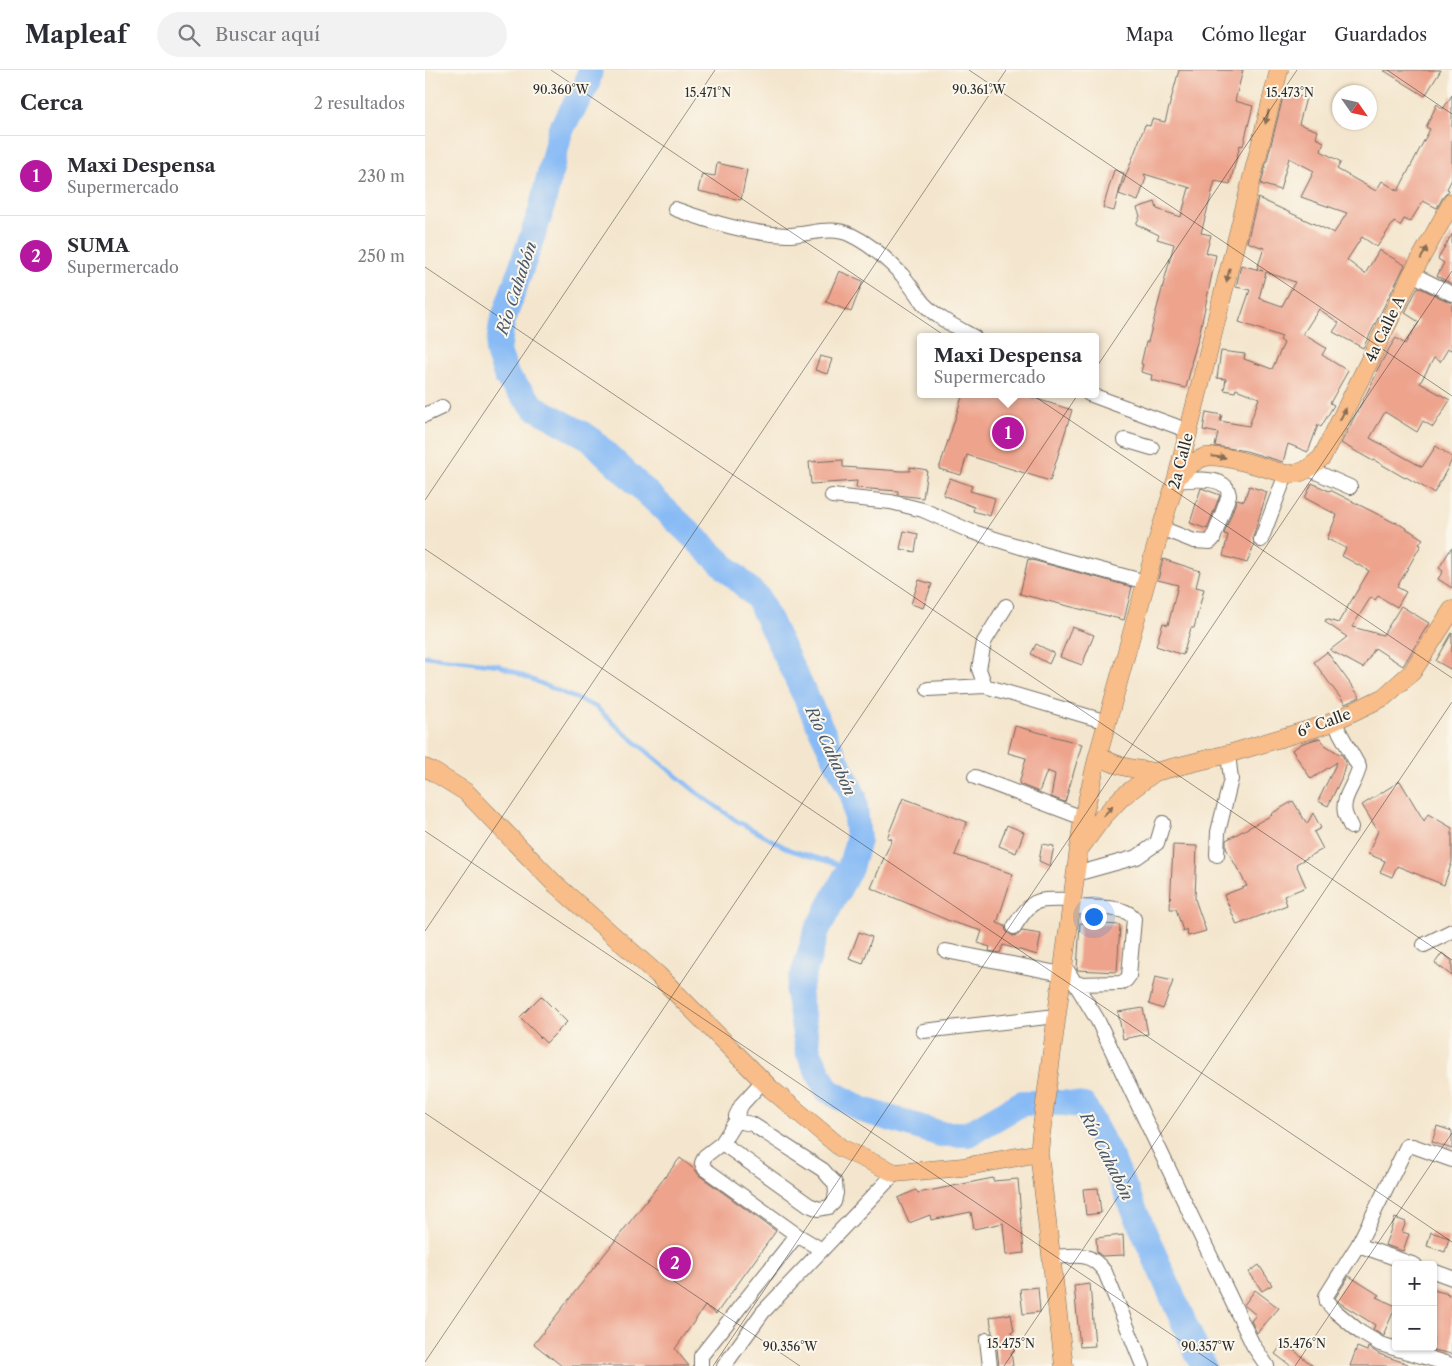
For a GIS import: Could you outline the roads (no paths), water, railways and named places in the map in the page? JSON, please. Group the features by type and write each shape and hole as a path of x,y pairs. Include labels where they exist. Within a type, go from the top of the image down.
{"main road":[{"name":"2a Calle","path":"1065,1366 1039,1153 1056,1016 1068,974 1072,903 1083,818 1107,722 1161,528 1177,479 1279,70"},
{"name":"4a Calle A","path":"1315,463 1412,274 1452,202"},
{"path":"1177,479 1193,462 1203,457 1218,456 1286,474 1297,474 1315,463"},
{"name":"6ª Calle","path":"1098,755 1122,767 1155,772 1228,754 1334,722 1384,697 1412,672 1451,614"},
{"path":"425,768 466,792 554,883 658,975 763,1082 841,1148 895,1173 963,1166 1039,1153"},
{"name":"6ª Calle","path":"1079,850 1103,817 1122,797 1155,772"}],"street":[{"path":"675,209 713,223 755,231 788,235 831,231 849,234 881,256 903,276 924,304 948,323 967,333"},
{"path":"1412,274 1452,294"},
{"path":"1099,398 1189,431"},
{"path":"425,415 442,407"},
{"path":"1125,440 1152,448"},
{"path":"1315,463 1350,488"},
{"path":"1261,540 1286,474"},
{"path":"1161,528 1195,541 1211,542 1229,495 1226,487 1217,482 1177,479"},
{"path":"832,496 891,502 923,510 969,531 1049,556 1146,582"},
{"path":"985,686 979,669 985,642 1006,606"},
{"path":"928,689 985,686 1107,722"},
{"path":"1334,722 1359,767 1358,774 1346,800 1344,812 1351,827"},
{"path":"1217,855 1218,832 1231,779 1228,754"},
{"path":"975,776 1083,818"},
{"path":"1076,874 1137,857 1157,843 1163,823"},
{"path":"946,951 1121,983 1127,980 1129,976 1134,919 1128,911 1072,903 1035,901 1025,909 1014,926"},
{"path":"1424,946 1452,931"},
{"path":"1068,974 1097,1019 1253,1345 1267,1366"},
{"path":"923,1032 1056,1016"},
{"path":"763,1082 742,1104 736,1116 736,1121 722,1143 705,1156 702,1163 705,1169 822,1250"},
{"path":"722,1143 809,1205 819,1209 829,1207 834,1202 836,1193 835,1183 823,1170 752,1124 736,1121"},
{"path":"1452,1160 1413,1146 1407,1146 1359,1245 1326,1296 1327,1302 1335,1311 1360,1332 1380,1344 1452,1365"},
{"path":"724,1366 763,1312 895,1173"},
{"path":"701,1366 701,1356 797,1234"},
{"path":"1359,1245 1404,1261"},
{"path":"1052,1256 1081,1255 1091,1257 1098,1263 1105,1272 1143,1366"},
{"path":"1437,1272 1452,1278"},
{"path":"987,1340 990,1366"}],"waterway":[{"name":"Río Cahabón","path":"590,70 587,84 560,131 541,211 502,323 498,352 507,377 534,407 588,437 758,598 854,797 858,840 850,868 817,930 798,992 808,1051 827,1090 863,1110 941,1134 968,1134 1022,1103 1064,1103 1084,1106 1113,1162 1203,1366"},
{"path":"425,656 498,665 596,707 696,792 737,821 790,850 850,868"}],"place":[{"name":"Maxi Despensa","path":"1008,433"},
{"name":"SUMA","path":"675,1263"}]}
